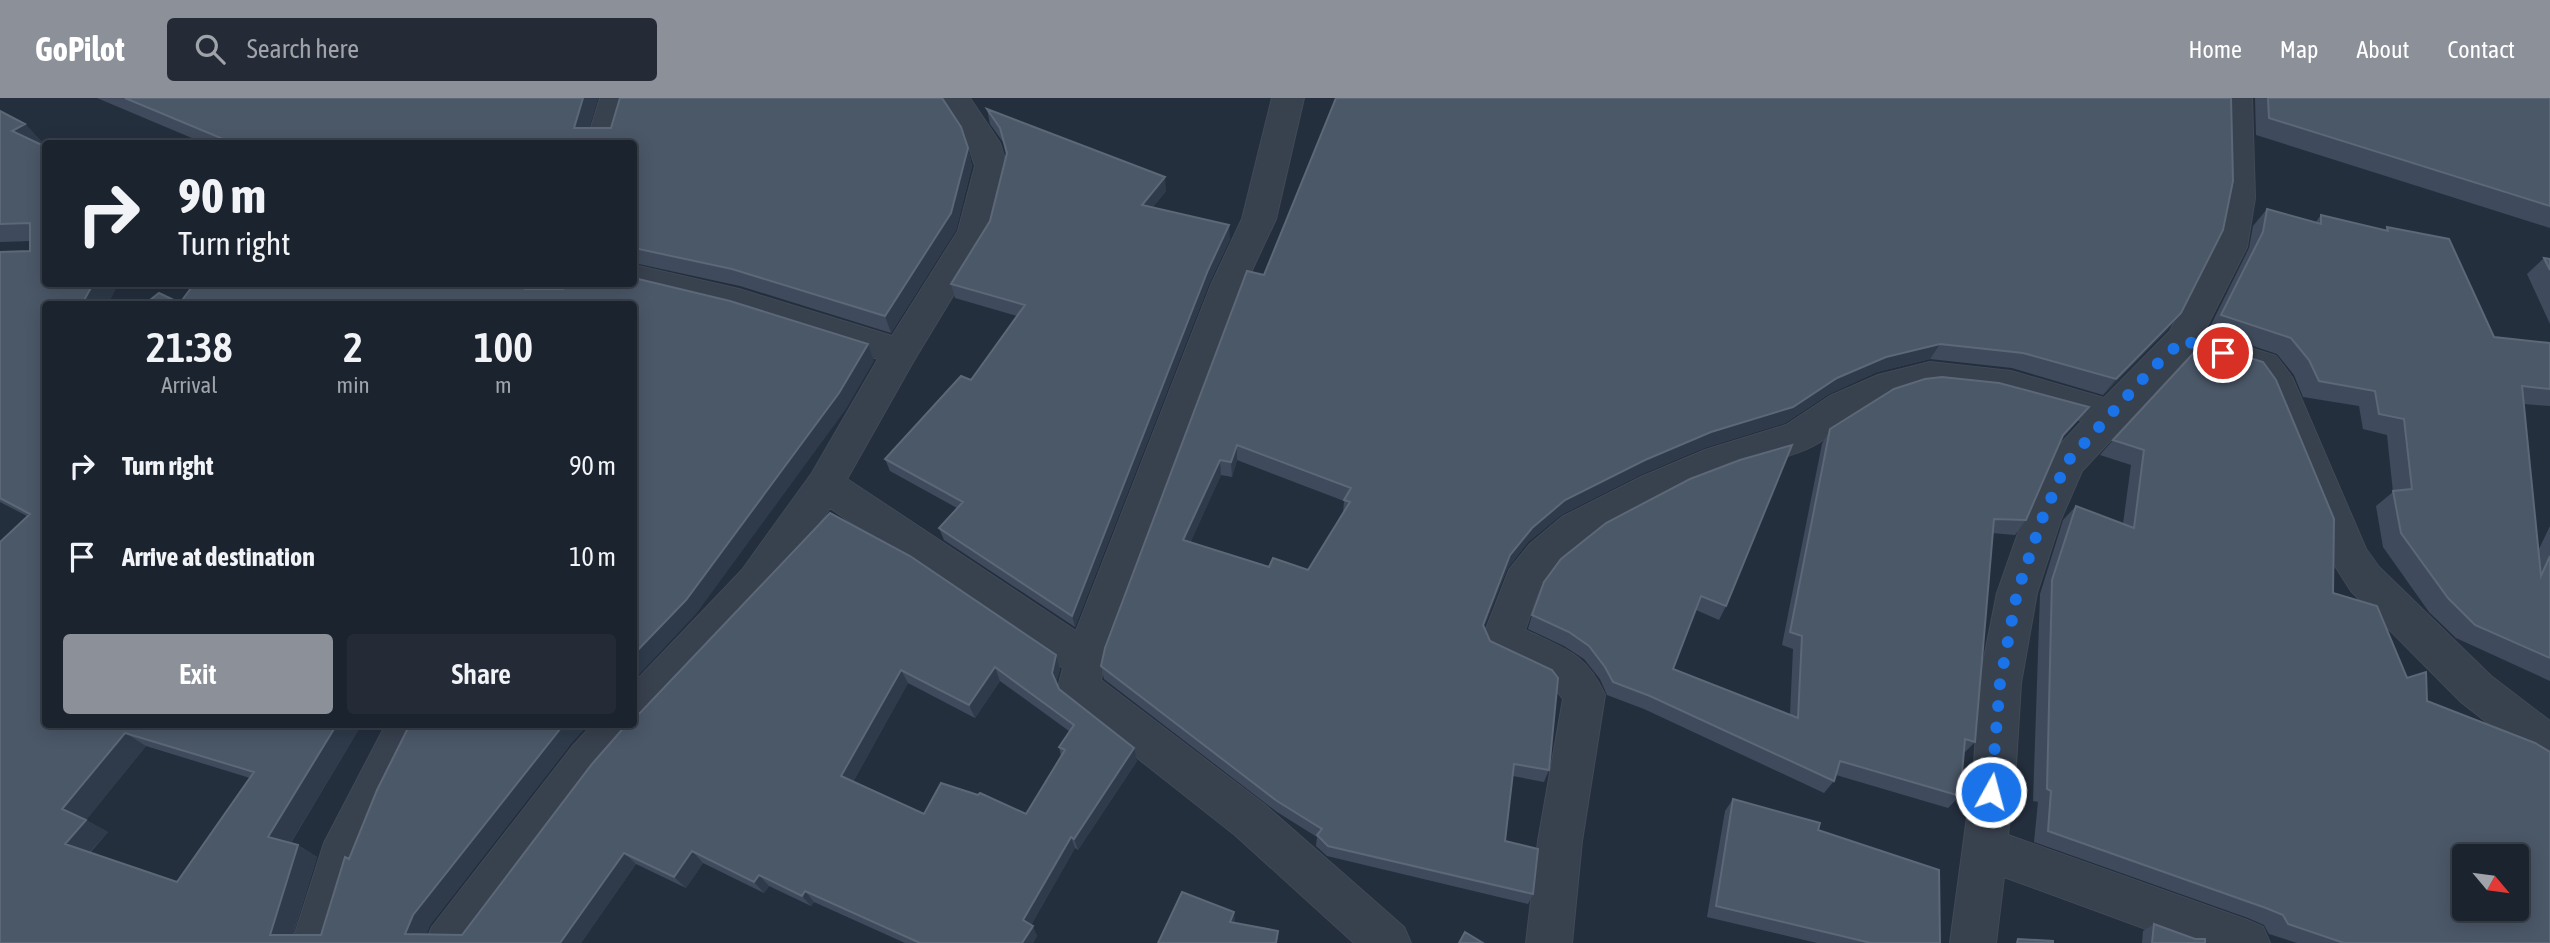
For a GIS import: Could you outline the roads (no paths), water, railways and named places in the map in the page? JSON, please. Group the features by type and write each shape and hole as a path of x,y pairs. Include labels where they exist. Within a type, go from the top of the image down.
{"street":[{"path":"604,140 616,98"},
{"path":"637,708 756,582 825,484 900,352 974,233 991,166 984,143 954,98"},
{"path":"1289,98 1259,219 1228,285 1085,660 1079,687 1251,820 1388,943"},
{"path":"1973,943 1995,765 2000,683 2017,593 2042,519 2067,462 2183,340 2230,247 2239,198 2236,98"},
{"path":"637,279 739,302 900,352"},
{"path":"2183,340 2263,366 2279,387 2350,558 2365,579 2476,689 2550,746"},
{"path":"1549,943 1560,841 1584,695 1564,668 1502,639 1523,582 1544,556 1576,529 1654,488 1718,461 1798,436 1843,406 1891,385 1930,376 2011,385 2111,415"},
{"path":"825,484 1085,660"},
{"path":"315,943 340,858 406,728"},
{"path":"448,943 587,761 617,728"},
{"path":"1984,848 2247,943"}]}
